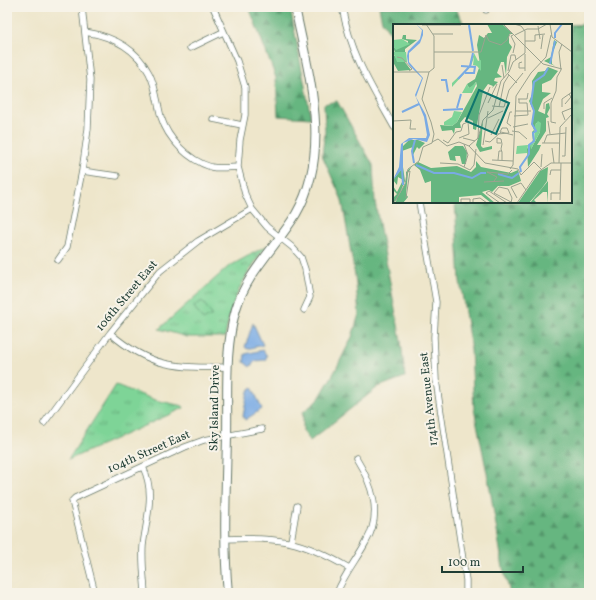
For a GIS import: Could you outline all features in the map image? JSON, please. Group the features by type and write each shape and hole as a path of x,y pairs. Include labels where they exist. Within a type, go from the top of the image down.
{"street":[{"path":"58,260 67,247 82,171 90,110 82,7"},
{"path":"213,7 237,61 245,87 245,115 242,125 238,167 244,194 252,209 267,227 292,247 301,258 305,269 310,297 304,310"},
{"name":"Sky Island Drive","path":"228,593 225,539 230,331 243,291 251,276 281,238 297,212 311,175 316,141 315,110 295,7"},
{"path":"342,7 354,53 372,90 393,125"},
{"path":"85,32 100,34 117,41 128,48 142,62 153,83 165,125 183,151 198,162 212,168 238,167"},
{"path":"190,48 223,32"},
{"path":"213,119 242,125"},
{"path":"82,171 117,176"},
{"name":"174th Avenue East","path":"419,203 436,302 434,337 436,380 466,580 466,593"},
{"name":"106th Street East","path":"44,423 110,333 160,271 198,241 252,209"},
{"path":"110,333 140,354 161,363 177,367 228,367"},
{"name":"104th Street East","path":"95,593 72,501 78,495 204,440 262,429"},
{"path":"337,593 349,568 367,541 375,515 375,500 372,486 356,458"},
{"path":"143,467 147,478 150,498 143,546 145,593"},
{"path":"291,541 297,506"},
{"path":"225,539 269,538 291,541 322,552 349,568"}],"green space":[{"path":"249,7 290,7 311,118 278,116 276,78"},
{"path":"379,7 455,7 462,20 462,24 393,24 393,38 382,21"},
{"path":"589,24 589,593 510,593 503,568 489,483 474,409 471,350 460,281 455,203 572,203 572,25"},
{"path":"337,101 373,165 375,202 401,341 405,377 378,387 310,441 303,431 303,412 318,400 335,371 352,337 359,314 355,276 342,200 322,155 325,131 324,104"},
{"path":"266,246 245,279 235,299 225,337 187,337 159,329 228,267"},
{"path":"202,301 212,315 203,320 194,307"},
{"path":"116,385 155,400 183,406 184,408 68,460"}],"water":[{"path":"253,323 263,345 247,349 245,347"},
{"path":"263,350 267,356 265,360 255,361 250,367 244,362 245,354"},
{"path":"252,387 262,409 245,420 243,416 248,391"}]}
